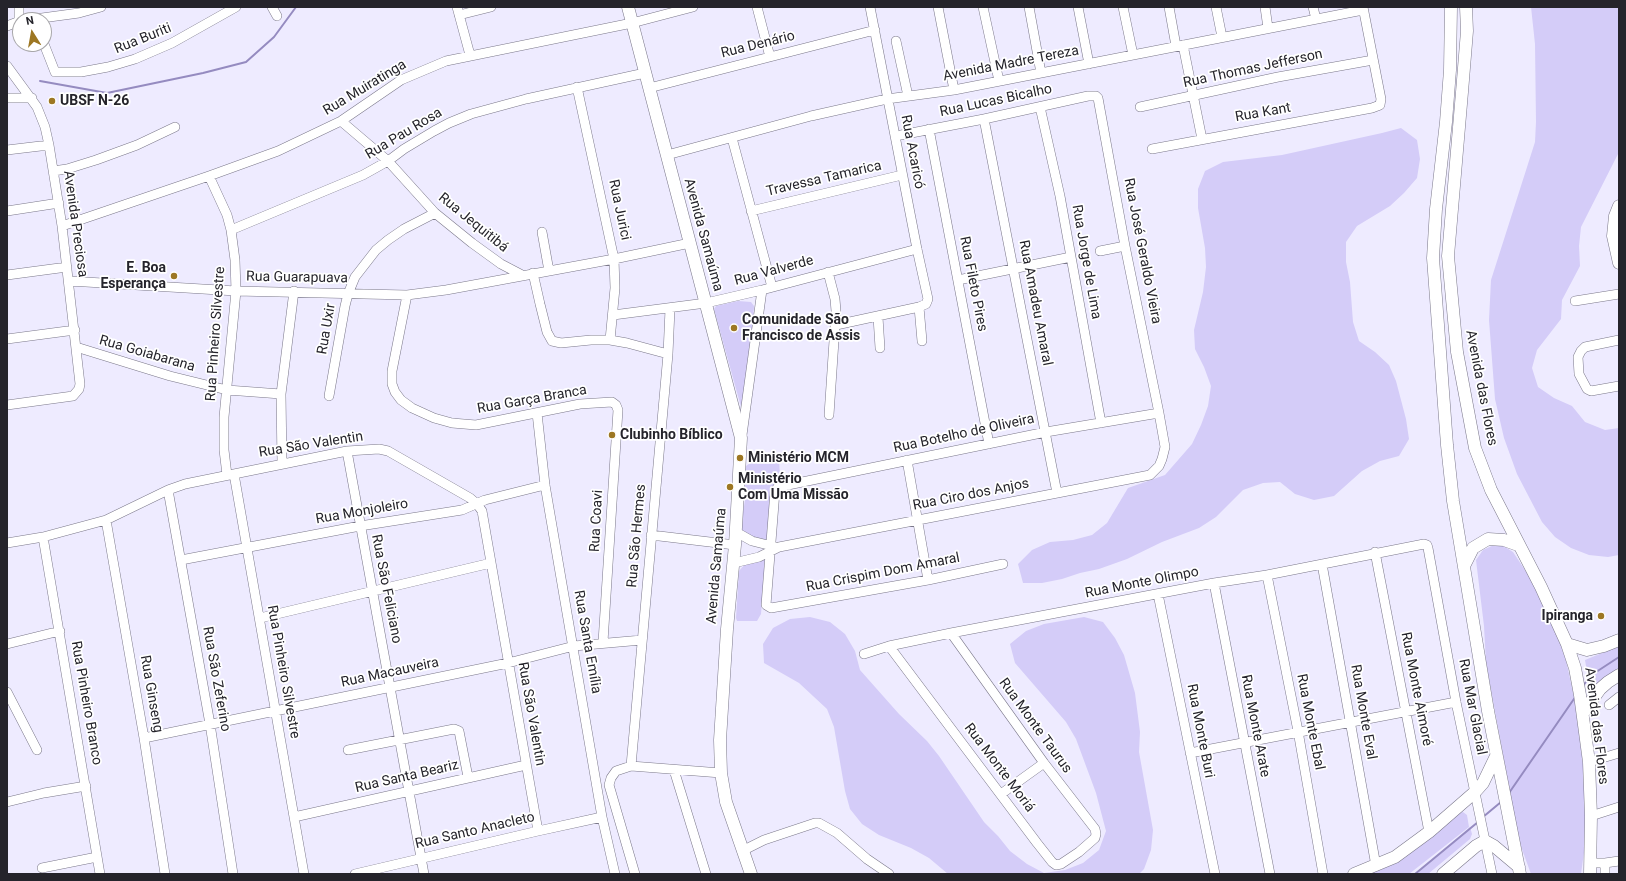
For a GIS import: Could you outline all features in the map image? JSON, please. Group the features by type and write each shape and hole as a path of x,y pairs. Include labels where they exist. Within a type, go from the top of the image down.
{"main road":[{"name":"Avenida Samaúma","path":"628,7 741,438 734,563 727,630 720,726 721,773 726,802 751,874"},
{"path":"1451,7 1450,70 1446,122 1436,209 1433,258 1450,473 1496,756 1519,870"},
{"name":"Avenida das Flores","path":"1466,7 1467,31 1448,256 1453,316 1462,379 1475,448 1492,490 1541,587 1575,668 1589,762 1591,868"},
{"path":"1619,206 1615,216 1613,236 1619,264"},
{"path":"1464,566 1474,548 1488,539 1504,540 1518,544"},
{"path":"1566,644 1587,650 1604,646 1619,640"},
{"path":"1582,713 1600,689 1619,675"},
{"path":"1354,874 1395,857 1428,832 1475,792 1483,783 1496,756"},
{"path":"1443,874 1476,846 1484,836 1519,870"}],"street":[{"path":"52,12 78,13 102,7"},
{"name":"Rua Buriti","path":"47,52 55,71 59,72 81,72 108,67 134,59 172,43 236,7"},
{"path":"272,7 277,16"},
{"path":"470,55 458,11 491,7"},
{"name":"Rua Muiratinga","path":"62,226 278,151 341,121 401,80 435,65 470,55 632,23 693,7"},
{"path":"757,7 770,57"},
{"name":"Rua Acaricó","path":"870,7 902,175 928,299 923,305 922,341"},
{"path":"938,7 954,90"},
{"path":"983,7 999,81"},
{"path":"1029,7 1041,73"},
{"path":"1078,7 1089,64"},
{"path":"1123,7 1133,55"},
{"path":"1169,7 1194,96 1202,139"},
{"path":"1216,7 1222,37"},
{"path":"1265,7 1268,28"},
{"path":"1313,7 1316,19"},
{"path":"1363,8 1373,60"},
{"name":"Avenida Madre Tereza","path":"667,155 811,116 887,99 954,90 1316,19 1363,8"},
{"name":"Rua Denário","path":"649,88 874,30"},
{"path":"896,41 908,96"},
{"name":"Rua Thomas Jefferson","path":"1140,107 1278,77 1373,60"},
{"name":"Rua Kant","path":"1152,149 1372,108 1380,105 1381,99 1373,60"},
{"name":"Avenida Preciosa","path":"7,66 32,98 37,107 43,122 49,145 62,226 80,384 79,389 73,396 7,405"},
{"name":"Rua Pau Rosa","path":"231,230 363,175 388,161 404,149 434,131 471,114 526,99 645,73"},
{"name":"Rua Jurici","path":"578,87 614,259 613,316 610,340"},
{"name":"Rua Lucas Bicalho","path":"901,135 984,119 1088,96 1096,96"},
{"name":"Rua José Geraldo Vieira","path":"1096,96 1100,102 1125,246 1159,413"},
{"path":"7,98 32,98"},
{"name":"Rua Jorge de Lima","path":"1040,107 1060,196 1101,422"},
{"name":"Rua Amadeu Amaral","path":"984,119 1057,493"},
{"name":"Rua Jequitibá","path":"341,121 388,161 435,213 501,264 522,275"},
{"path":"53,171 67,169 96,160 137,145 175,127"},
{"name":"Rua Fileto Pires","path":"929,129 989,444"},
{"path":"732,138 772,287"},
{"path":"7,150 49,145"},
{"name":"Travessa Tamarica","path":"751,211 902,175"},
{"name":"Rua Pinheiro Silvestre","path":"209,176 220,198 231,230 235,260 236,291 224,432 230,475 247,548 260,618 304,874"},
{"path":"7,211 59,203"},
{"name":"Rua Uxir","path":"329,396 348,294 355,277 376,250 404,229 435,213"},
{"path":"542,232 549,271"},
{"name":"Rua Guarapuava","path":"69,281 236,291 294,291 407,295 446,290 614,259 690,243"},
{"path":"1100,251 1125,246"},
{"name":"Rua Valverde","path":"613,316 706,303 762,290 917,249"},
{"path":"958,280 1071,257"},
{"path":"7,275 67,266"},
{"path":"828,272 835,299 836,325 829,415"},
{"path":"533,273 543,318 552,341 561,343 610,340 668,354"},
{"path":"741,438 762,290"},
{"path":"282,464 281,394 294,291"},
{"path":"1575,301 1619,294"},
{"name":"Rua Garça Branca","path":"407,295 392,371 392,384 395,392 401,400 412,408 434,418 466,425 488,424 580,404 614,403"},
{"path":"836,325 923,305"},
{"name":"Rua São Hermes","path":"631,766 668,354 670,308"},
{"path":"878,316 880,348"},
{"path":"7,339 74,330"},
{"path":"1619,340 1585,347 1578,357 1579,374 1587,389 1591,391 1619,386"},
{"name":"Rua Goiabarana","path":"76,347 170,376 227,390 281,394"},
{"name":"Rua Coavi","path":"603,642 618,410 614,403"},
{"name":"Rua Santa Emília","path":"537,413 545,485 574,646 602,817 616,874"},
{"name":"Rua Botelho de Oliveira","path":"774,548 776,489 778,487 1046,432 1159,413"},
{"name":"Rua Ciro dos Anjos","path":"734,563 751,560 774,548 1150,475 1159,466 1165,447 1159,413"},
{"name":"Rua São Valentin","path":"7,543 43,537 106,520 168,490 185,484 347,451 379,449 388,451 477,504 482,511 538,831"},
{"name":"Rua São Feliciano","path":"347,451 424,874"},
{"path":"907,460 916,520 928,580"},
{"name":"Rua Monjoleiro","path":"181,560 360,526 462,510 485,500 545,485"},
{"name":"Rua São Zeferino","path":"168,490 210,724 233,874"},
{"name":"Rua Ginseng","path":"106,520 144,738 165,874"},
{"path":"736,532 752,541 774,548"},
{"path":"652,536 735,545"},
{"name":"Rua Pinheiro Branco","path":"43,537 50,586 60,631 100,874"},
{"path":"751,560 752,541"},
{"name":"Rua Monte Olimpo","path":"864,654 889,646 1214,583 1267,575 1375,552 1424,544 1427,545"},
{"name":"Rua Mar Glacial","path":"1427,545 1456,702 1492,874"},
{"name":"Rua Crispim Dom Amaral","path":"774,548 766,605 771,608 928,580 1003,564"},
{"name":"Rua Monte Aimoré","path":"1375,552 1428,832"},
{"path":"260,618 491,563"},
{"name":"Rua Monte Eval","path":"1322,564 1376,866"},
{"name":"Rua Monte Ebal","path":"1267,575 1298,731 1323,874"},
{"name":"Rua Monte Arate","path":"1214,583 1270,874"},
{"name":"Rua Monte Buri","path":"1158,594 1215,874"},
{"path":"7,644 60,631"},
{"name":"Rua Monte Taurus","path":"951,634 1044,763 1095,829 1096,834"},
{"name":"Rua Macauveira","path":"144,738 508,663 574,646 603,642 642,640"},
{"name":"Rua Monte Moriá","path":"889,646 1052,862 1056,865 1061,864 1079,852 1095,838 1096,834"},
{"path":"7,692 37,750"},
{"path":"1609,705 1619,697"},
{"path":"1190,753 1298,731 1456,702"},
{"path":"348,750 454,728 458,731 468,777"},
{"path":"1589,762 1619,753"},
{"path":"1001,794 1044,763"},
{"name":"Rua Santa Beariz","path":"294,817 526,765"},
{"path":"635,874 609,785 611,778 616,771 631,766 721,773"},
{"path":"674,770 706,874"},
{"path":"7,802 44,793 86,786"},
{"path":"1591,816 1619,807"},
{"name":"Rua Santo Anacleto","path":"355,874 602,817"},
{"path":"742,850 764,840 814,823 819,823 837,833 868,859 889,874"},
{"path":"42,868 97,857"},
{"path":"1591,868 1605,863 1619,861"},
{"path":"1605,863 1605,874"}],"shaded area":[{"path":"1531,7 1619,7 1619,152 1581,227 1579,246 1580,266 1562,300 1561,319 1537,350 1532,368 1538,387 1554,398 1572,406 1585,422 1605,430 1619,428 1619,555 1608,557 1589,555 1571,548 1555,537 1542,522 1517,474 1504,438 1495,399 1489,320 1491,280 1535,142 1535,44"},
{"path":"1401,128 1417,140 1420,159 1417,178 1390,206 1357,226 1346,242 1346,262 1350,282 1353,322 1359,341 1375,352 1389,365 1396,381 1406,419 1409,439 1399,456 1380,461 1362,471 1334,496 1314,500 1295,494 1280,482 1263,483 1243,490 1216,517 1199,528 1162,542 1127,559 1099,569 1062,579 1042,583 1023,583 1018,564 1032,550 1050,542 1073,540 1092,535 1107,523 1128,488 1165,475 1192,444 1201,425 1208,406 1211,386 1195,349 1194,330 1203,292 1206,267 1205,248 1198,208 1198,189 1205,171 1223,162 1282,155"},
{"path":"738,301 751,302 754,306 749,378 744,403 741,407 714,309 716,306"},
{"path":"756,459 779,460 780,476 773,486 767,541 755,540 742,531 741,525 745,500 744,472 746,466"},
{"path":"1494,545 1502,545 1513,552 1529,576 1561,643 1566,660 1577,711 1585,783 1585,845 1581,874 1531,874 1519,841 1486,663 1484,626 1476,560 1483,550"},
{"path":"765,559 761,614 757,621 737,621 739,571 745,564"},
{"path":"810,617 830,622 845,634 855,651 860,670 899,714 927,741 984,822 1010,851 1027,864 1044,873 1065,870 1083,863 1099,850 1106,831 1096,793 1076,739 1066,722 1015,663 1010,644 1026,631 1044,624 1084,617 1103,622 1115,638 1124,655 1135,693 1140,732 1139,752 1153,830 1151,850 1144,869 1139,874 948,874 929,858 911,848 879,835 862,824 850,809 845,791 834,727 827,709 799,683 764,663 763,644 773,628 790,619"},
{"path":"1619,646 1619,670 1590,690 1585,660"},
{"path":"1463,812 1467,815 1469,827 1409,874 1366,874 1456,814"},
{"path":"1470,827 1472,834 1470,839 1428,874 1416,874"}],"waterway":[{"path":"40,81 107,93 203,73 246,62 274,37 296,7"},
{"path":"1583,686 1590,676 1619,657"},
{"path":"1509,793 1576,696"},
{"path":"1483,817 1501,802"},
{"path":"1415,874 1478,822"}],"place":[{"name":"UBSF N-26","path":"52,101"},
{"name":"E. Boa Esperança","path":"174,276"},
{"name":"Comunidade São Francisco de Assis","path":"734,328"},
{"name":"Clubinho Bíblico","path":"612,435"},
{"name":"Ministério MCM","path":"740,458"},
{"name":"Ministério Com Uma Missão","path":"730,487"},
{"name":"Ipiranga","path":"1601,616"}]}
